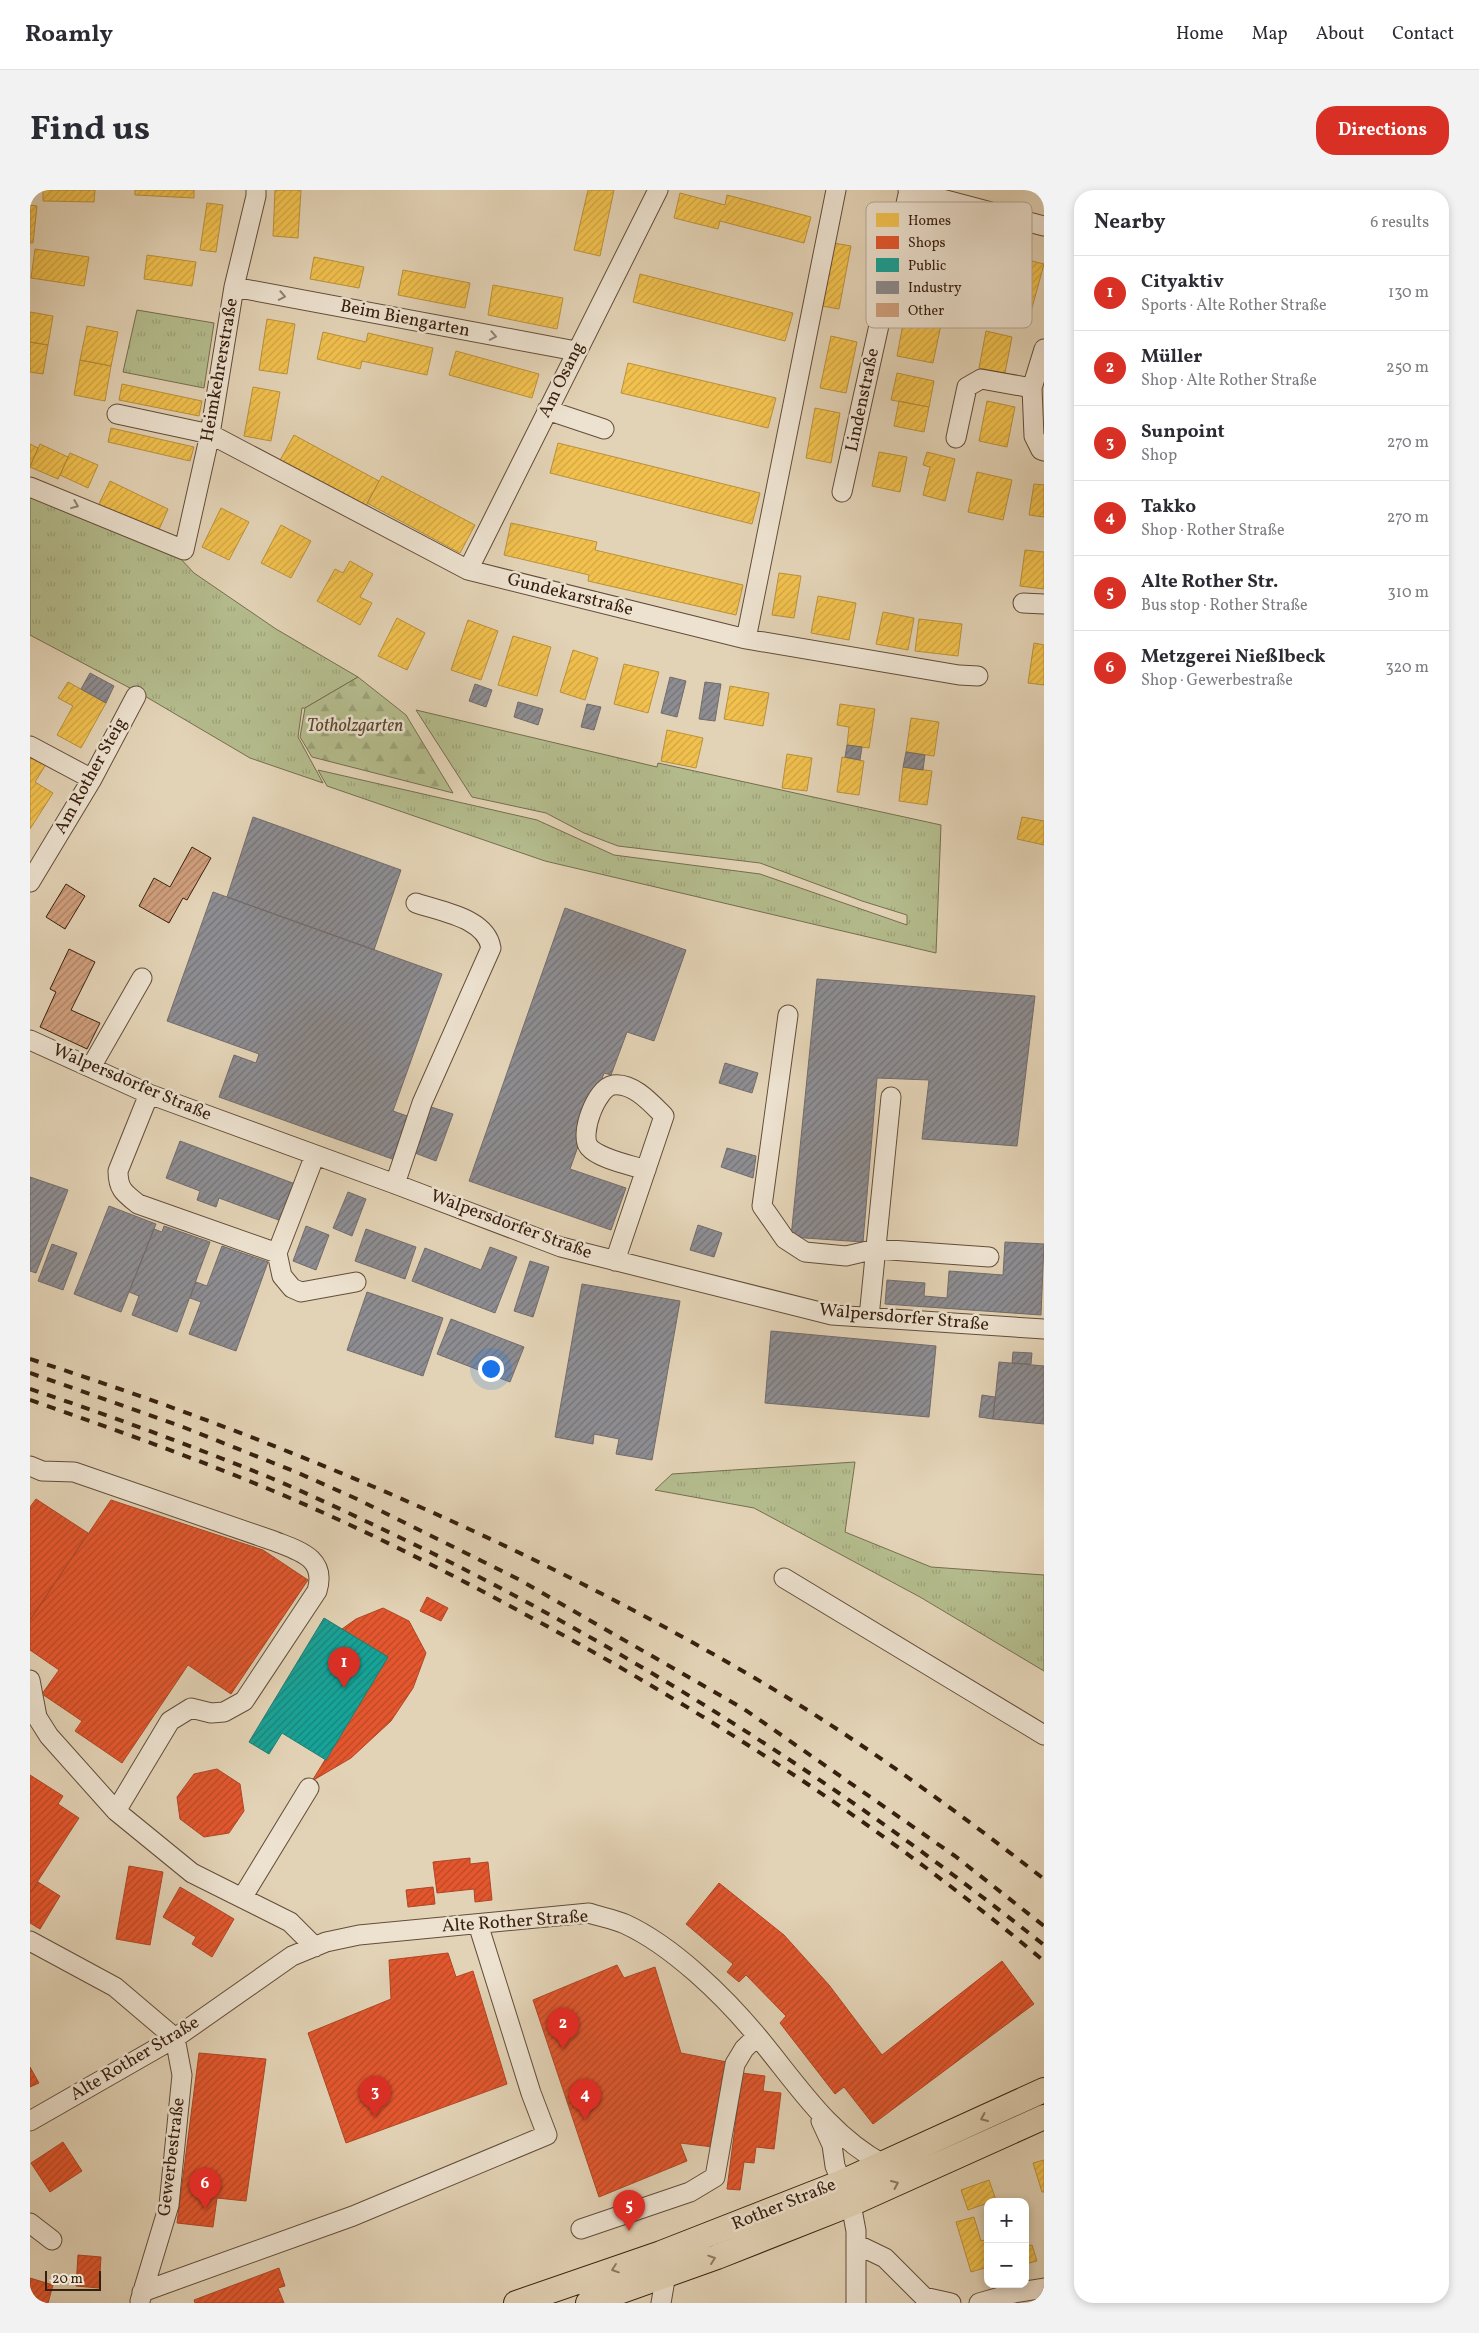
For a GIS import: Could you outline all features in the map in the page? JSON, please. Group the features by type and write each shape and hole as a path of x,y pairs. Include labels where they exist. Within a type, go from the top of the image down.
{"main road":[{"name":"Rother Straße","path":"588,2303 663,2264 1044,2090"},
{"name":"Rother Straße","path":"516,2303 663,2264 717,2257 851,2204 1044,2117"}],"street":[{"name":"Heimkehrerstraße","path":"30,487 184,550 210,434 234,287 256,190"},
{"name":"Am Osang","path":"468,570 658,190"},
{"path":"746,638 836,190"},
{"name":"Lindenstraße","path":"908,190 953,202"},
{"name":"Beim Biengarten","path":"234,287 576,351"},
{"name":"Lindenstraße","path":"842,492 878,328"},
{"path":"1044,349 1032,388 1034,436 1041,450 1044,451"},
{"path":"956,438 967,387 981,379 1032,388"},
{"path":"547,410 604,429"},
{"name":"Gundekarstraße","path":"117,414 210,434 468,570 746,638 959,675 978,676"},
{"path":"1023,603 1044,604"},
{"name":"Am Rother Steig","path":"30,882 92,779 136,696"},
{"path":"30,746 92,779"},
{"path":"395,1184 422,1103 491,948 489,938 479,927 416,903"},
{"path":"91,1066 142,978"},
{"path":"788,1015 762,1206 785,1239 805,1252 846,1256 876,1249 988,1256"},
{"name":"Walpersdorfer Straße","path":"30,1040 91,1066 148,1094 561,1247 832,1315 1044,1329"},
{"path":"615,1261 646,1170 664,1116 644,1096 638,1093 614,1085 606,1088 597,1098 585,1133 586,1143 597,1154 646,1170"},
{"path":"148,1094 118,1170 118,1183 125,1193 138,1204 277,1253"},
{"path":"869,1317 891,1096"},
{"path":"315,1155 277,1253 282,1276 292,1288 301,1292 356,1282"},
{"path":"30,1466 42,1471 74,1472 274,1541 300,1552 312,1560 319,1570 320,1580 317,1591 244,1701 224,1712 211,1713 191,1708 170,1721 116,1811"},
{"path":"784,1578 1044,1735"},
{"path":"30,1680 37,1717 50,1736 116,1811 192,1873 290,1922 315,1947"},
{"path":"242,1898 309,1788"},
{"name":"Alte Rother Straße","path":"30,2121 175,2038 292,1956 326,1942 359,1936 589,1913 625,1924 680,1957 757,2036 816,2111 862,2153 883,2164"},
{"path":"141,2297 353,2216 546,2134 531,2093 478,1924"},
{"path":"30,1942 115,1987 175,2038"},
{"path":"581,2229 690,2192 702,2187 715,2177 735,2064 744,2049 757,2036"},
{"name":"Gewerbestraße","path":"141,2297 169,2204 182,2075 175,2038"},
{"name":"Alte Rother Straße","path":"816,2111 832,2144 835,2166 851,2204 856,2231 856,2303"},
{"path":"30,2223 52,2240"},
{"path":"856,2244 885,2258 924,2297 952,2303"},
{"path":"661,2303 663,2264"},
{"path":"989,2302 1014,2293 1044,2288"}],"green space":[{"path":"137,310 214,323 204,388 123,372"},
{"path":"30,494 178,556 194,573 276,629 358,677 302,708 298,737 323,783 250,758 143,695 30,635"},
{"name":"Totholzgarten","path":"358,677 406,715 453,793 312,757 300,737 305,708"},
{"path":"416,710 657,767 658,763 941,825 936,953 545,861 327,786 318,770 537,820 614,855 760,874 907,925 907,915 862,901 760,863 618,846 584,833 546,813 472,797"},
{"path":"855,1462 845,1532 931,1567 1044,1575 1044,1671 920,1597 754,1508 655,1490 672,1474"}],"building: Homes":[{"path":"43,190 95,190 94,202 43,201"},
{"path":"135,190 194,190 194,198 135,195"},
{"path":"275,190 301,190 298,238 273,236"},
{"path":"588,190 614,190 600,256 574,250"},
{"path":"680,193 725,205 727,195 811,217 804,243 720,221 718,229 674,218"},
{"path":"207,203 223,205 216,252 200,250"},
{"path":"30,205 37,206 33,243 30,243"},
{"path":"828,242 851,246 839,309 816,305"},
{"path":"35,249 89,257 84,286 31,278"},
{"path":"147,255 196,262 192,286 144,279"},
{"path":"314,257 364,267 359,288 310,279"},
{"path":"1032,261 1044,264 1032,308"},
{"path":"403,270 470,283 465,308 398,295"},
{"path":"640,274 793,313 785,341 633,302"},
{"path":"493,285 563,298 557,329 488,315"},
{"path":"30,312 53,316 48,345 30,342"},
{"path":"267,319 295,324 287,374 259,370"},
{"path":"87,326 118,332 111,366 80,360"},
{"path":"902,328 940,328 933,363 897,356"},
{"path":"986,331 1012,337 1005,373 979,368"},
{"path":"323,332 366,342 368,333 433,348 427,375 362,361 360,369 317,359"},
{"path":"831,336 857,342 846,393 820,388"},
{"path":"30,342 48,345 43,374 30,372"},
{"path":"456,351 539,374 532,398 449,375"},
{"path":"80,360 111,366 105,401 74,395"},
{"path":"628,363 776,398 768,428 621,393"},
{"path":"897,373 934,381 929,407 891,400"},
{"path":"122,384 202,401 199,416 119,400"},
{"path":"253,387 280,392 271,441 244,436"},
{"path":"899,401 929,407 924,432 894,426"},
{"path":"987,401 1015,407 1007,447 979,441"},
{"path":"815,408 840,413 831,463 806,458"},
{"path":"111,428 194,447 190,461 108,442"},
{"path":"294,435 379,481 365,508 279,462"},
{"path":"558,443 760,493 752,524 550,473"},
{"path":"30,444 38,448 30,466"},
{"path":"40,444 68,457 58,479 30,467"},
{"path":"879,452 907,457 900,492 872,486"},
{"path":"927,452 955,459 945,501 923,495 930,467 923,465"},
{"path":"70,453 98,465 88,488 60,475"},
{"path":"977,472 1012,480 1003,520 968,512"},
{"path":"382,476 475,525 460,553 367,503"},
{"path":"110,481 168,509 157,534 98,506"},
{"path":"1034,484 1044,485 1044,517 1029,515"},
{"path":"221,508 249,522 229,560 202,547"},
{"path":"511,523 597,542 595,550 743,585 736,615 588,581 589,575 504,555"},
{"path":"281,525 311,541 291,578 261,563"},
{"path":"1025,550 1044,552 1044,589 1020,586"},
{"path":"350,561 373,574 360,597 372,603 360,625 317,601 335,569 343,573"},
{"path":"779,573 801,576 794,618 772,615"},
{"path":"818,596 856,603 849,640 811,633"},
{"path":"883,612 914,618 908,650 876,644"},
{"path":"397,618 425,633 407,670 378,656"},
{"path":"919,619 962,624 958,656 915,651"},
{"path":"468,620 498,631 481,680 451,670"},
{"path":"513,636 551,647 537,696 498,685"},
{"path":"1034,643 1044,645 1044,685 1028,683"},
{"path":"573,650 598,658 585,700 560,692"},
{"path":"624,664 659,672 648,713 614,704"},
{"path":"68,682 106,703 81,748 57,735 73,706 58,698"},
{"path":"730,686 769,693 763,726 724,719"},
{"path":"840,704 875,709 869,748 847,745 849,727 837,725"},
{"path":"911,718 939,722 934,756 906,752"},
{"path":"667,730 703,738 696,768 661,761"},
{"path":"30,750 48,761 35,782 53,793 30,829"},
{"path":"787,754 812,758 807,791 782,788"},
{"path":"842,757 864,761 859,795 837,792"},
{"path":"903,767 932,771 927,805 899,801"},
{"path":"1022,817 1044,821 1044,845 1017,839"},
{"path":"1044,2160 1044,2192 1042,2192 1033,2163"},
{"path":"989,2180 995,2198 984,2198 984,2204 968,2210 961,2190"},
{"path":"974,2217 981,2241 984,2240 984,2268 971,2272 956,2222"},
{"path":"1032,2245 1037,2261 1029,2263 1029,2246"}],"building: Shops":[{"path":"36,1499 88,1533 30,1620 30,1507"},
{"path":"111,1500 263,1550 308,1580 231,1694 188,1665 122,1763 75,1731 82,1721 42,1694 59,1670 30,1650 30,1620"},
{"path":"427,1597 448,1608 441,1621 420,1611"},
{"path":"383,1608 409,1621 426,1653 413,1688 391,1721 351,1758 312,1781 388,1657 342,1629 356,1619"},
{"path":"217,1769 240,1784 244,1811 229,1833 204,1837 180,1819 177,1797 194,1774"},
{"path":"30,1775 63,1796 58,1804 79,1818 30,1893"},
{"path":"470,1858 470,1864 488,1862 492,1900 475,1902 474,1889 437,1893 433,1862"},
{"path":"129,1866 163,1872 150,1945 116,1939"},
{"path":"38,1882 60,1896 40,1929 30,1923 30,1893"},
{"path":"719,1883 784,1935 829,1985 882,2055 1002,1961 1034,2004 873,2124 844,2087 835,2094 780,2023 786,2016 746,1975 739,1982 727,1972 733,1964 686,1924"},
{"path":"180,1887 234,1919 212,1957 192,1944 196,1937 163,1917"},
{"path":"433,1887 435,1904 408,1907 406,1890"},
{"path":"448,1953 456,1977 473,1971 507,2084 346,2143 308,2033 391,1999 389,1960"},
{"path":"617,1965 624,1978 655,1967 681,2053 727,2062 713,2147 680,2143 687,2161 599,2197 533,2000"},
{"path":"199,2053 266,2059 246,2201 217,2198 213,2227 177,2223"},
{"path":"30,2067 39,2083 30,2087"},
{"path":"742,2073 765,2076 763,2091 781,2093 774,2149 756,2147 754,2163 744,2162 740,2190 727,2189"},
{"path":"63,2142 82,2171 50,2192 31,2163"},
{"path":"78,2255 101,2257 99,2288 76,2286"},
{"path":"279,2268 285,2286 278,2288 284,2303 195,2303 194,2300"},
{"path":"30,2278 53,2285 48,2303 30,2303"}],"building: Public":[{"path":"324,1618 388,1657 326,1760 282,1733 269,1754 249,1742"}],"building: Industry":[{"path":"90,673 114,686 106,703 81,689"},
{"path":"670,677 686,681 677,717 661,713"},
{"path":"705,682 721,684 715,721 699,719"},
{"path":"475,684 492,690 486,707 469,701"},
{"path":"518,702 543,709 538,725 514,717"},
{"path":"587,704 601,707 594,730 581,727"},
{"path":"847,745 862,747 860,760 845,757"},
{"path":"906,752 925,755 923,770 903,767"},
{"path":"253,817 401,870 374,950 227,897"},
{"path":"213,892 442,974 393,1111 410,1117 395,1160 219,1097 234,1055 256,1063 259,1054 167,1021"},
{"path":"565,908 686,950 654,1041 627,1032 611,1075 604,1073 570,1169 626,1188 611,1230 469,1181"},
{"path":"817,979 1035,996 1017,1146 922,1139 929,1080 877,1078 863,1242 791,1237"},
{"path":"725,1063 758,1073 752,1093 719,1083"},
{"path":"431,1107 453,1114 436,1161 415,1153"},
{"path":"180,1141 298,1185 284,1222 219,1198 216,1207 197,1200 200,1191 166,1178"},
{"path":"727,1148 756,1156 753,1178 721,1167"},
{"path":"30,1177 68,1190 36,1273 30,1271"},
{"path":"348,1192 366,1199 352,1236 333,1228"},
{"path":"109,1206 156,1224 121,1312 74,1294"},
{"path":"698,1225 722,1233 714,1257 690,1250"},
{"path":"164,1226 210,1242 177,1332 132,1315 139,1296 129,1292 154,1229 162,1232"},
{"path":"306,1226 329,1235 316,1270 293,1261"},
{"path":"366,1229 416,1247 405,1279 355,1261"},
{"path":"1005,1242 1044,1244 1041,1315 885,1304 887,1280 925,1283 924,1296 947,1298 949,1271 1003,1275"},
{"path":"52,1244 77,1253 63,1290 38,1281"},
{"path":"222,1246 268,1262 236,1351 189,1334 201,1302 190,1298 196,1282 207,1286"},
{"path":"490,1247 517,1257 495,1313 412,1281 425,1248 481,1270"},
{"path":"530,1261 549,1267 533,1317 514,1311"},
{"path":"582,1284 680,1301 652,1460 616,1454 619,1439 594,1434 593,1444 555,1437"},
{"path":"367,1292 443,1318 423,1376 347,1350"},
{"path":"451,1319 524,1347 510,1382 437,1354"},
{"path":"771,1331 936,1346 929,1417 765,1403"},
{"path":"1013,1352 1032,1353 1031,1364 1012,1363"},
{"path":"999,1362 1044,1366 1044,1424 993,1419"},
{"path":"982,1395 995,1397 993,1419 979,1417"}],"building: Other":[{"path":"192,847 211,858 187,900 183,898 169,923 139,906 154,878 170,887"},
{"path":"66,884 85,896 65,929 46,917"},
{"path":"69,949 95,962 71,1010 100,1023 87,1049 40,1027 56,992 50,989"}],"railway":[{"path":"30,1359 215,1423 306,1459 396,1496 574,1580 661,1625 746,1673 823,1720 935,1797 1044,1879"},
{"path":"30,1373 183,1427 296,1472 357,1499 518,1579 744,1709 955,1856 1044,1926"},
{"path":"30,1389 211,1454 271,1478 430,1552 511,1594 591,1638 748,1732 898,1835 1044,1945"},
{"path":"30,1400 181,1454 348,1524 423,1560 570,1639 694,1711 814,1789 931,1872 1044,1961"}],"place":[{"name":"Cityaktiv","path":"344,1688"},
{"name":"Müller","path":"563,2049"},
{"name":"Sunpoint","path":"375,2117"},
{"name":"Takko","path":"585,2120"},
{"name":"Metzgerei Nießlbeck","path":"205,2209"},
{"name":"Alte Rother Str.","path":"629,2231"}]}
